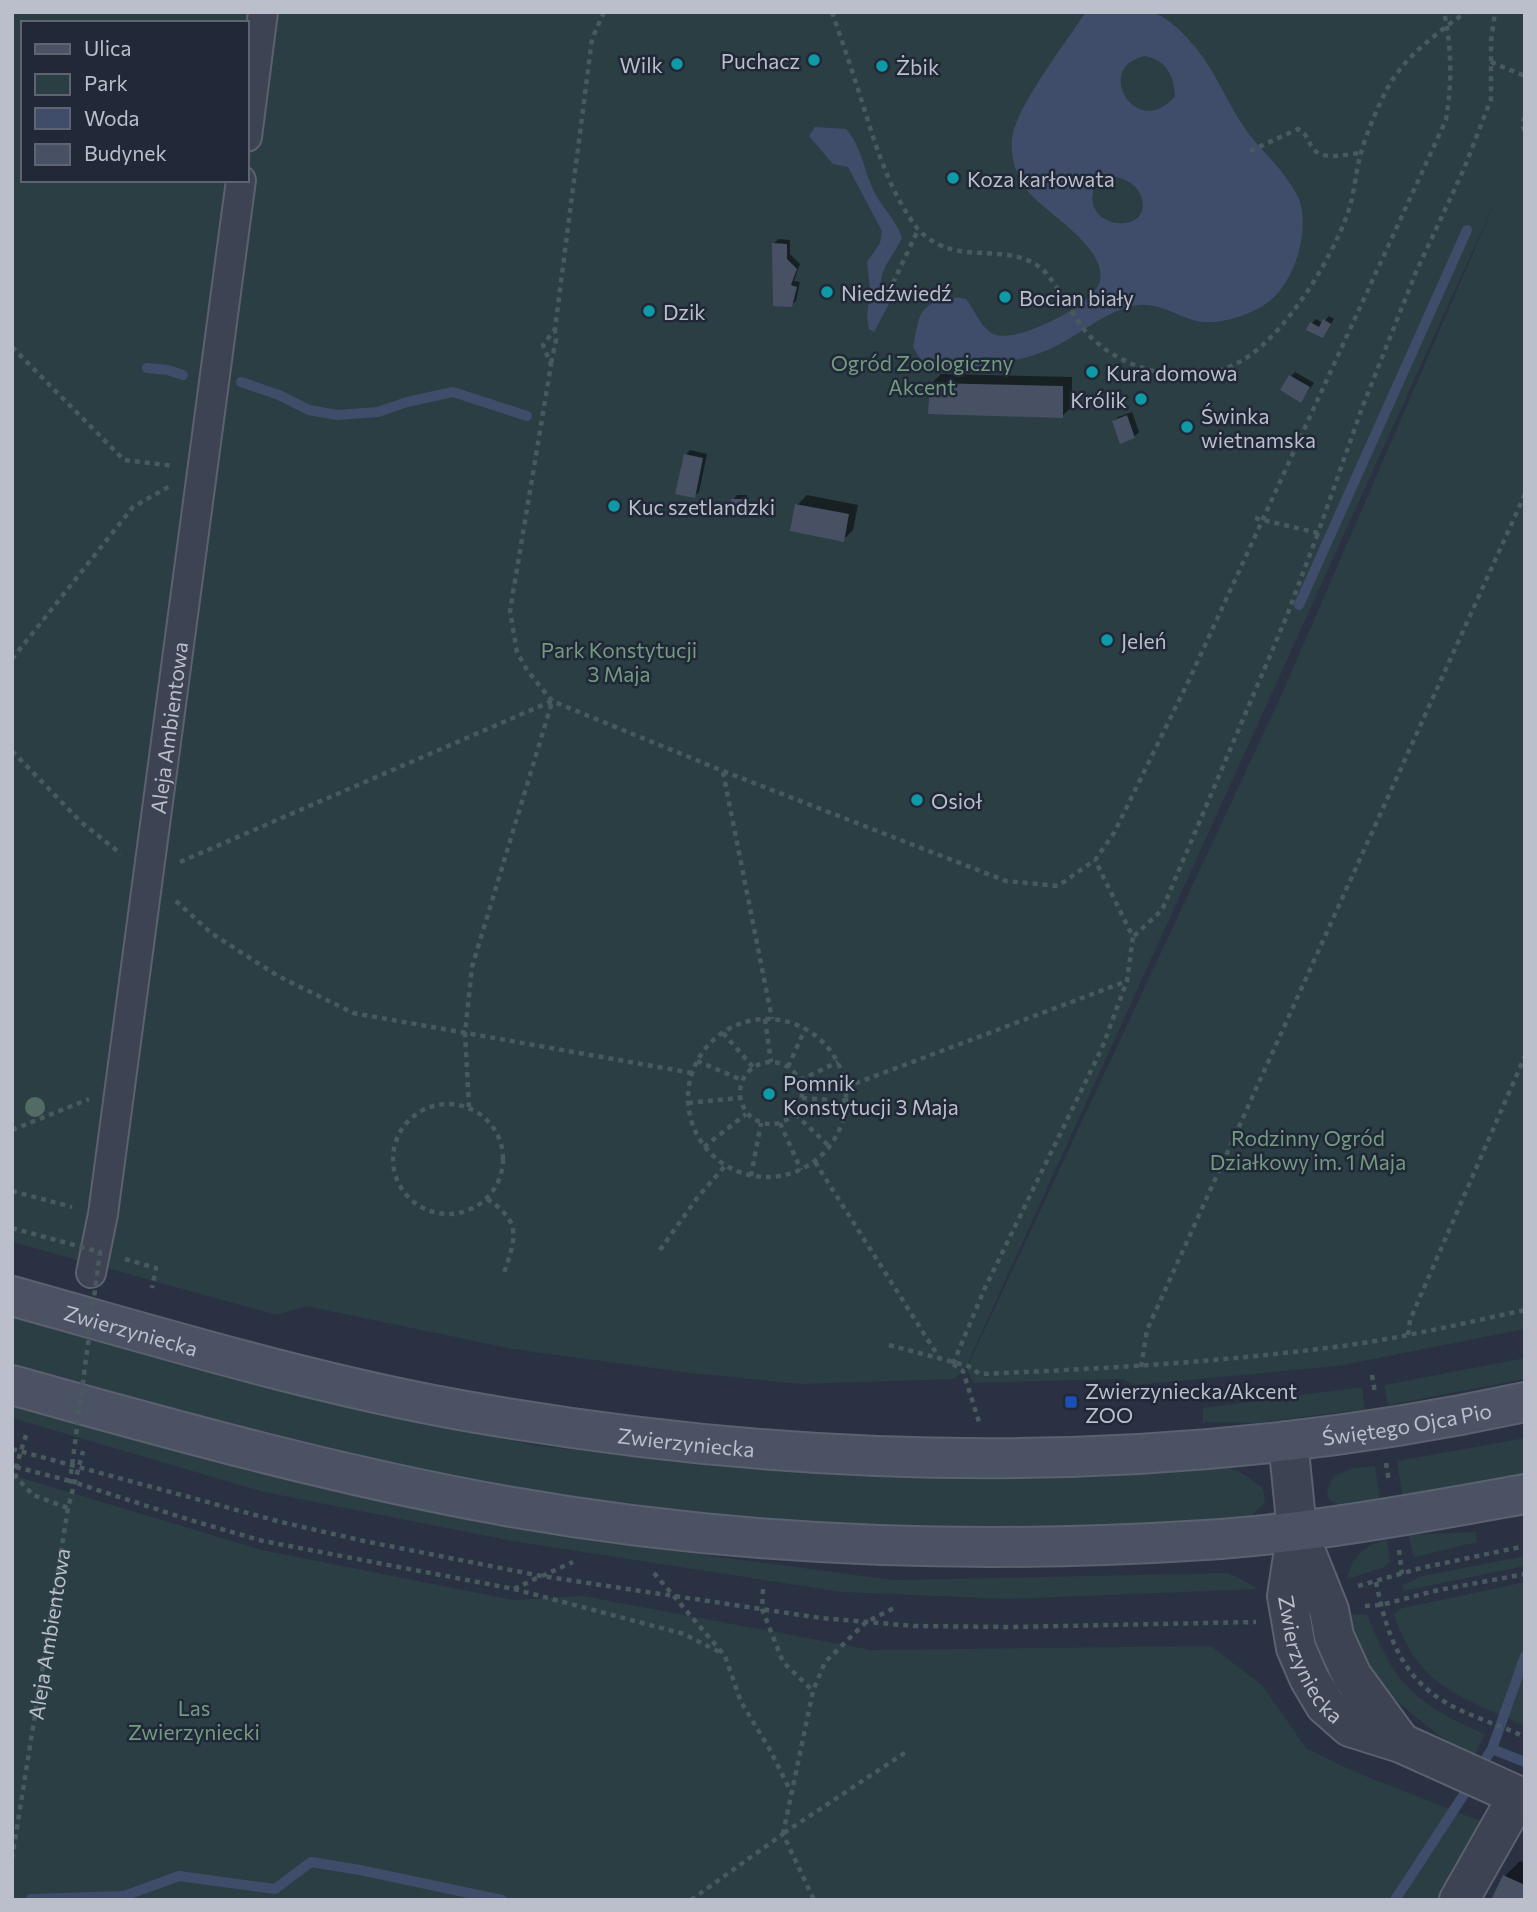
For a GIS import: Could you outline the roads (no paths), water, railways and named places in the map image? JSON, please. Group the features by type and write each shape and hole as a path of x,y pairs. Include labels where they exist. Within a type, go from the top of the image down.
{"main road":[{"name":"Zwierzyniecka","path":"12,1296 303,1375 456,1409 608,1434 768,1451 920,1459 1072,1458 1288,1441"},
{"path":"12,1385 173,1430 362,1477 508,1506 667,1530 807,1542 922,1548 1194,1540 1394,1518 1525,1494"},
{"name":"Świętego Ojca Pio","path":"1288,1441 1380,1429 1525,1402"}],"street":[{"path":"248,129 263,12"},
{"name":"Aleja Ambientowa","path":"91,1273 103,1214 241,182"},
{"name":"Zwierzyniecka","path":"1288,1441 1297,1530 1287,1597 1296,1648 1325,1705 1350,1727 1401,1743 1515,1795"},
{"path":"1459,1900 1515,1795"}],"water":[{"path":"1087,12 1151,12 1170,22 1196,48 1246,130 1281,171 1299,198 1303,227 1293,268 1280,291 1271,300 1232,319 1206,322 1158,307 1137,305 1106,317 1050,349 1020,359 973,367 925,367 913,347 919,319 932,303 953,298 966,299 991,333 1007,336 1055,320 1085,301 1100,281 1100,268 1094,255 1026,189 1019,178 1012,152 1012,139 1021,111","holes":["1145,56 1158,61 1168,70 1175,96 1161,108 1147,111 1135,106 1126,97 1121,86 1122,73 1130,63","1111,176 1129,182 1141,196 1142,209 1137,218 1127,223 1115,223 1095,210 1092,197 1097,181"]},
{"path":"815,127 846,129 852,136 876,195 902,238 882,274 882,299 890,302 874,332 869,329 867,316 870,289 867,262 880,243 882,231 848,167 833,164 809,136"}],"waterway":[{"path":"1299,605 1467,230"},
{"path":"147,368 183,375"},
{"path":"241,382 279,395 309,410 337,415 378,412 407,402 453,392 527,416"},
{"path":"1479,1769 1492,1749 1525,1656"},
{"path":"1492,1749 1525,1762"},
{"path":"1395,1900 1472,1782"},
{"path":"31,1899 124,1896 179,1876 275,1889 311,1862 502,1900"}],"place":[{"name":"Puchacz","path":"814,60"},
{"name":"Wilk","path":"677,64"},
{"name":"Żbik","path":"882,66"},
{"name":"Koza karłowata","path":"953,178"},
{"name":"Niedźwiedź","path":"827,292"},
{"name":"Bocian biały","path":"1005,297"},
{"name":"Dzik","path":"649,311"},
{"name":"Kura domowa","path":"1092,372"},
{"name":"Królik","path":"1141,399"},
{"name":"Świnka wietnamska","path":"1187,427"},
{"name":"Kuc szetlandzki","path":"614,506"},
{"name":"Jeleń","path":"1107,640"},
{"name":"Osioł","path":"917,800"},
{"name":"Pomnik Konstytucji 3 Maja","path":"769,1094"},
{"name":"Zwierzyniecka/Akcent ZOO","path":"1071,1402"}],"park label":[{"name":"Ogród Zoologiczny Akcent","path":"922,374"},
{"name":"Park Konstytucji 3 Maja","path":"619,661"},
{"name":"Rodzinny Ogród Działkowy im. 1 Maja","path":"1308,1149"},
{"name":"Las Zwierzyniecki","path":"194,1719"}]}
